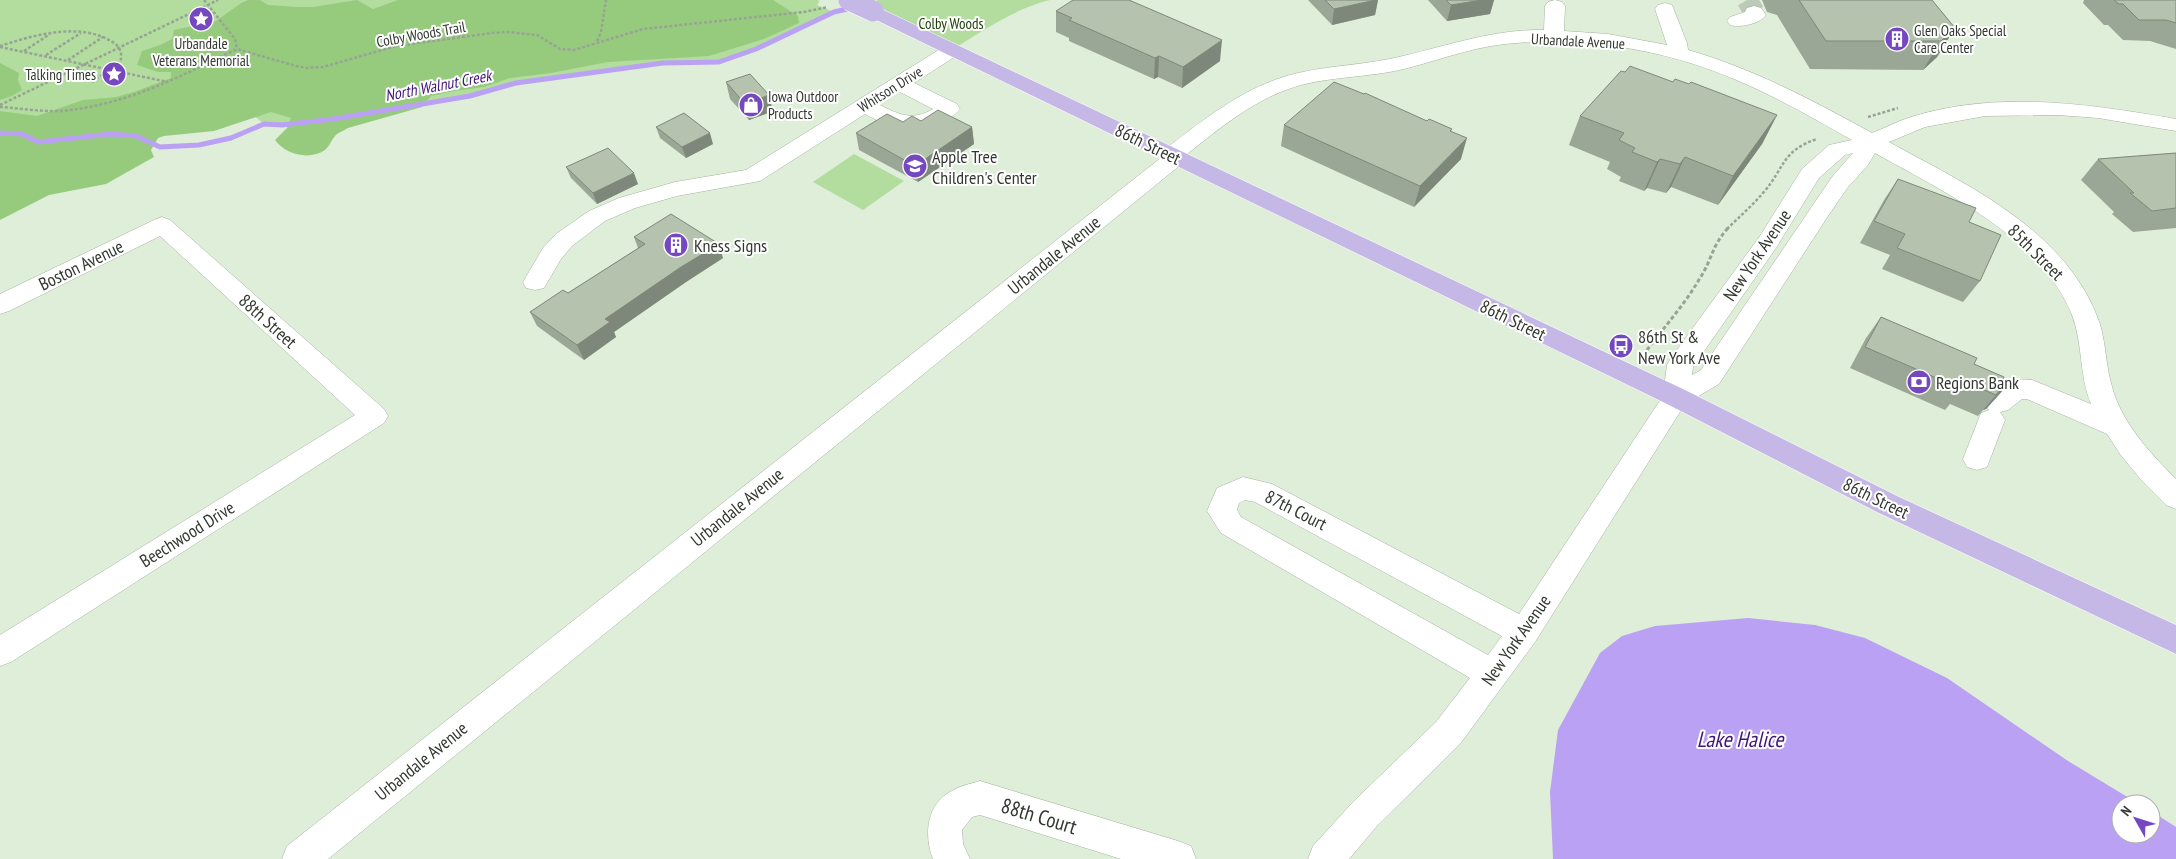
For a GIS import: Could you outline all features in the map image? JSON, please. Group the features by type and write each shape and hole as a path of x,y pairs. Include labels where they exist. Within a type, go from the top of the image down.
{"main road":[{"name":"86th Street","path":"842,3 873,11 1676,398 1886,504 2176,640"}],"street":[{"path":"1554,37 1555,6"},
{"path":"1665,9 1678,42 1678,54"},
{"name":"Urbandale Avenue","path":"300,859 1224,114 1250,97 1272,87 1321,75 1400,64 1475,43 1504,38 1554,37 1599,39 1634,44 1678,54 1730,70 1770,87 1871,142"},
{"name":"Whitson Drive","path":"534,282 552,254 564,240 597,216 627,203 675,189 752,176 952,50"},
{"path":"864,105 898,123 908,124 930,121 949,109 898,83"},
{"path":"1871,142 1918,122 1985,110 2058,109 2104,113 2176,124"},
{"name":"New York Avenue","path":"1326,859 1365,814 1448,733 1524,632 1676,398 1710,377 1820,211 1840,182 1860,160 1871,142"},
{"name":"85th Street","path":"1871,142 1998,215 2047,258 2066,282 2080,305 2088,325 2099,388 2118,427 2143,462 2176,498"},
{"name":"Boston Avenue","path":"0,305 162,225"},
{"name":"88th Street","path":"162,225 374,416"},
{"path":"1977,459 1995,412 2012,390 2022,388 2032,390 2118,427"},
{"name":"Beechwood Drive","path":"0,652 374,416"},
{"name":"87th Court","path":"1492,674 1231,525 1222,511 1227,496 1243,488 1262,492 1524,632"},
{"name":"88th Court","path":"952,859 943,841 946,820 962,803 980,798 1178,859"}],"path":[{"path":"0,106 48,112 73,110 126,99 168,82 237,49 234,39 204,0"},
{"path":"0,106 218,0"},
{"path":"597,42 601,32 606,0"},
{"name":"Colby Woods Trail","path":"237,49 307,68 340,64 396,46 492,33 515,32 537,35 560,49 574,50 643,28 804,12 842,3"},
{"path":"0,47 25,38 51,34 81,32 103,36 119,48 122,57 117,70"},
{"path":"46,56 81,32"},
{"path":"23,52 51,34"},
{"path":"68,60 103,36"},
{"path":"0,47 168,82"},
{"path":"92,82 111,69"}],"green space":[{"path":"0,0 817,0 820,1 817,5 834,12 756,49 719,62 663,63 516,83 470,96 282,125 264,124 236,101 0,209"},
{"path":"248,0 260,0 268,5 313,7 357,0 373,9 398,0 773,0 798,16 799,23 764,39 709,56 608,62 551,73 510,78 484,87 431,96 422,107 348,128 337,134 325,150 312,155 291,152 279,145 275,140 287,128 291,118 271,112 214,131 164,136 158,138 151,150 154,157 106,184 49,195 0,220 0,111 37,116 83,100 116,97 134,92 171,78 171,72 158,72 137,65 142,51 172,39 174,30 216,21"},
{"name":"Colby Woods","path":"849,0 1050,0 1012,14 952,50"},
{"path":"0,63 19,73 18,80 22,90 0,100"},
{"path":"854,154 904,181 863,210 813,182"}],"water":[{"name":"Lake Halice","path":"1748,618 1815,625 1865,638 1947,678 2068,761 2122,794 2111,794 2111,844 2161,844 2161,817 2176,827 2176,859 1553,859 1550,792 1558,730 1600,653 1622,636 1655,626"}],"building":[{"path":"1073,0 1129,0 1222,40 1183,67 1159,56 1155,58 1069,20 1072,18 1056,11"},
{"path":"1325,0 1376,0 1334,9"},
{"path":"1446,0 1482,0 1451,5"},
{"path":"1799,0 1932,0 1955,28 1941,41 1826,41"},
{"path":"2114,0 2176,0 2176,23 2166,20 2139,20 2123,4 2119,4"},
{"path":"1630,66 1673,82 1675,79 1689,84 1691,82 1777,115 1733,176 1685,157 1680,164 1660,159 1657,162 1632,152 1635,148 1619,140 1624,133 1580,116 1621,71 1625,72"},
{"path":"750,74 769,95 745,104 726,82"},
{"path":"1334,82 1365,93 1427,121 1429,119 1467,138 1420,186 1284,125"},
{"path":"938,110 972,127 915,166 856,133 887,114 903,122 912,116 921,121"},
{"path":"684,113 710,133 682,147 656,127"},
{"path":"608,148 634,173 593,193 566,167"},
{"path":"2176,153 2176,208 2152,211 2130,193 2134,193 2098,159"},
{"path":"1898,179 1976,208 1969,222 2001,235 1980,281 1897,248 1905,234 1874,221"},
{"path":"671,214 719,244 681,267 605,319 610,322 577,345 530,312 563,290 568,293 645,244 634,237"},
{"path":"1881,317 1977,358 1974,364 2004,377 2002,383 2005,388 1996,395 1965,382 1962,389 1865,347"}],"waterway":[{"name":"North Walnut Creek","path":"0,133 22,134 38,142 110,134 136,136 160,147 199,145 231,138 264,124 282,125 333,119 470,96 516,83 663,63 719,62 756,49 834,12 852,8"}],"tunnel":[{"path":"1747,0 1754,12"}],"place":[{"name":"Urbandale Veterans Memorial","path":"201,19"},
{"name":"Glen Oaks Special Care Center","path":"1897,39"},
{"name":"Talking Times","path":"114,74"},
{"name":"Iowa Outdoor Products","path":"751,105"},
{"name":"Apple Tree Children's Center","path":"915,166"},
{"name":"Kness Signs","path":"676,245"},
{"name":"86th St & New York Ave","path":"1621,346"},
{"name":"Regions Bank","path":"1919,382"}]}
